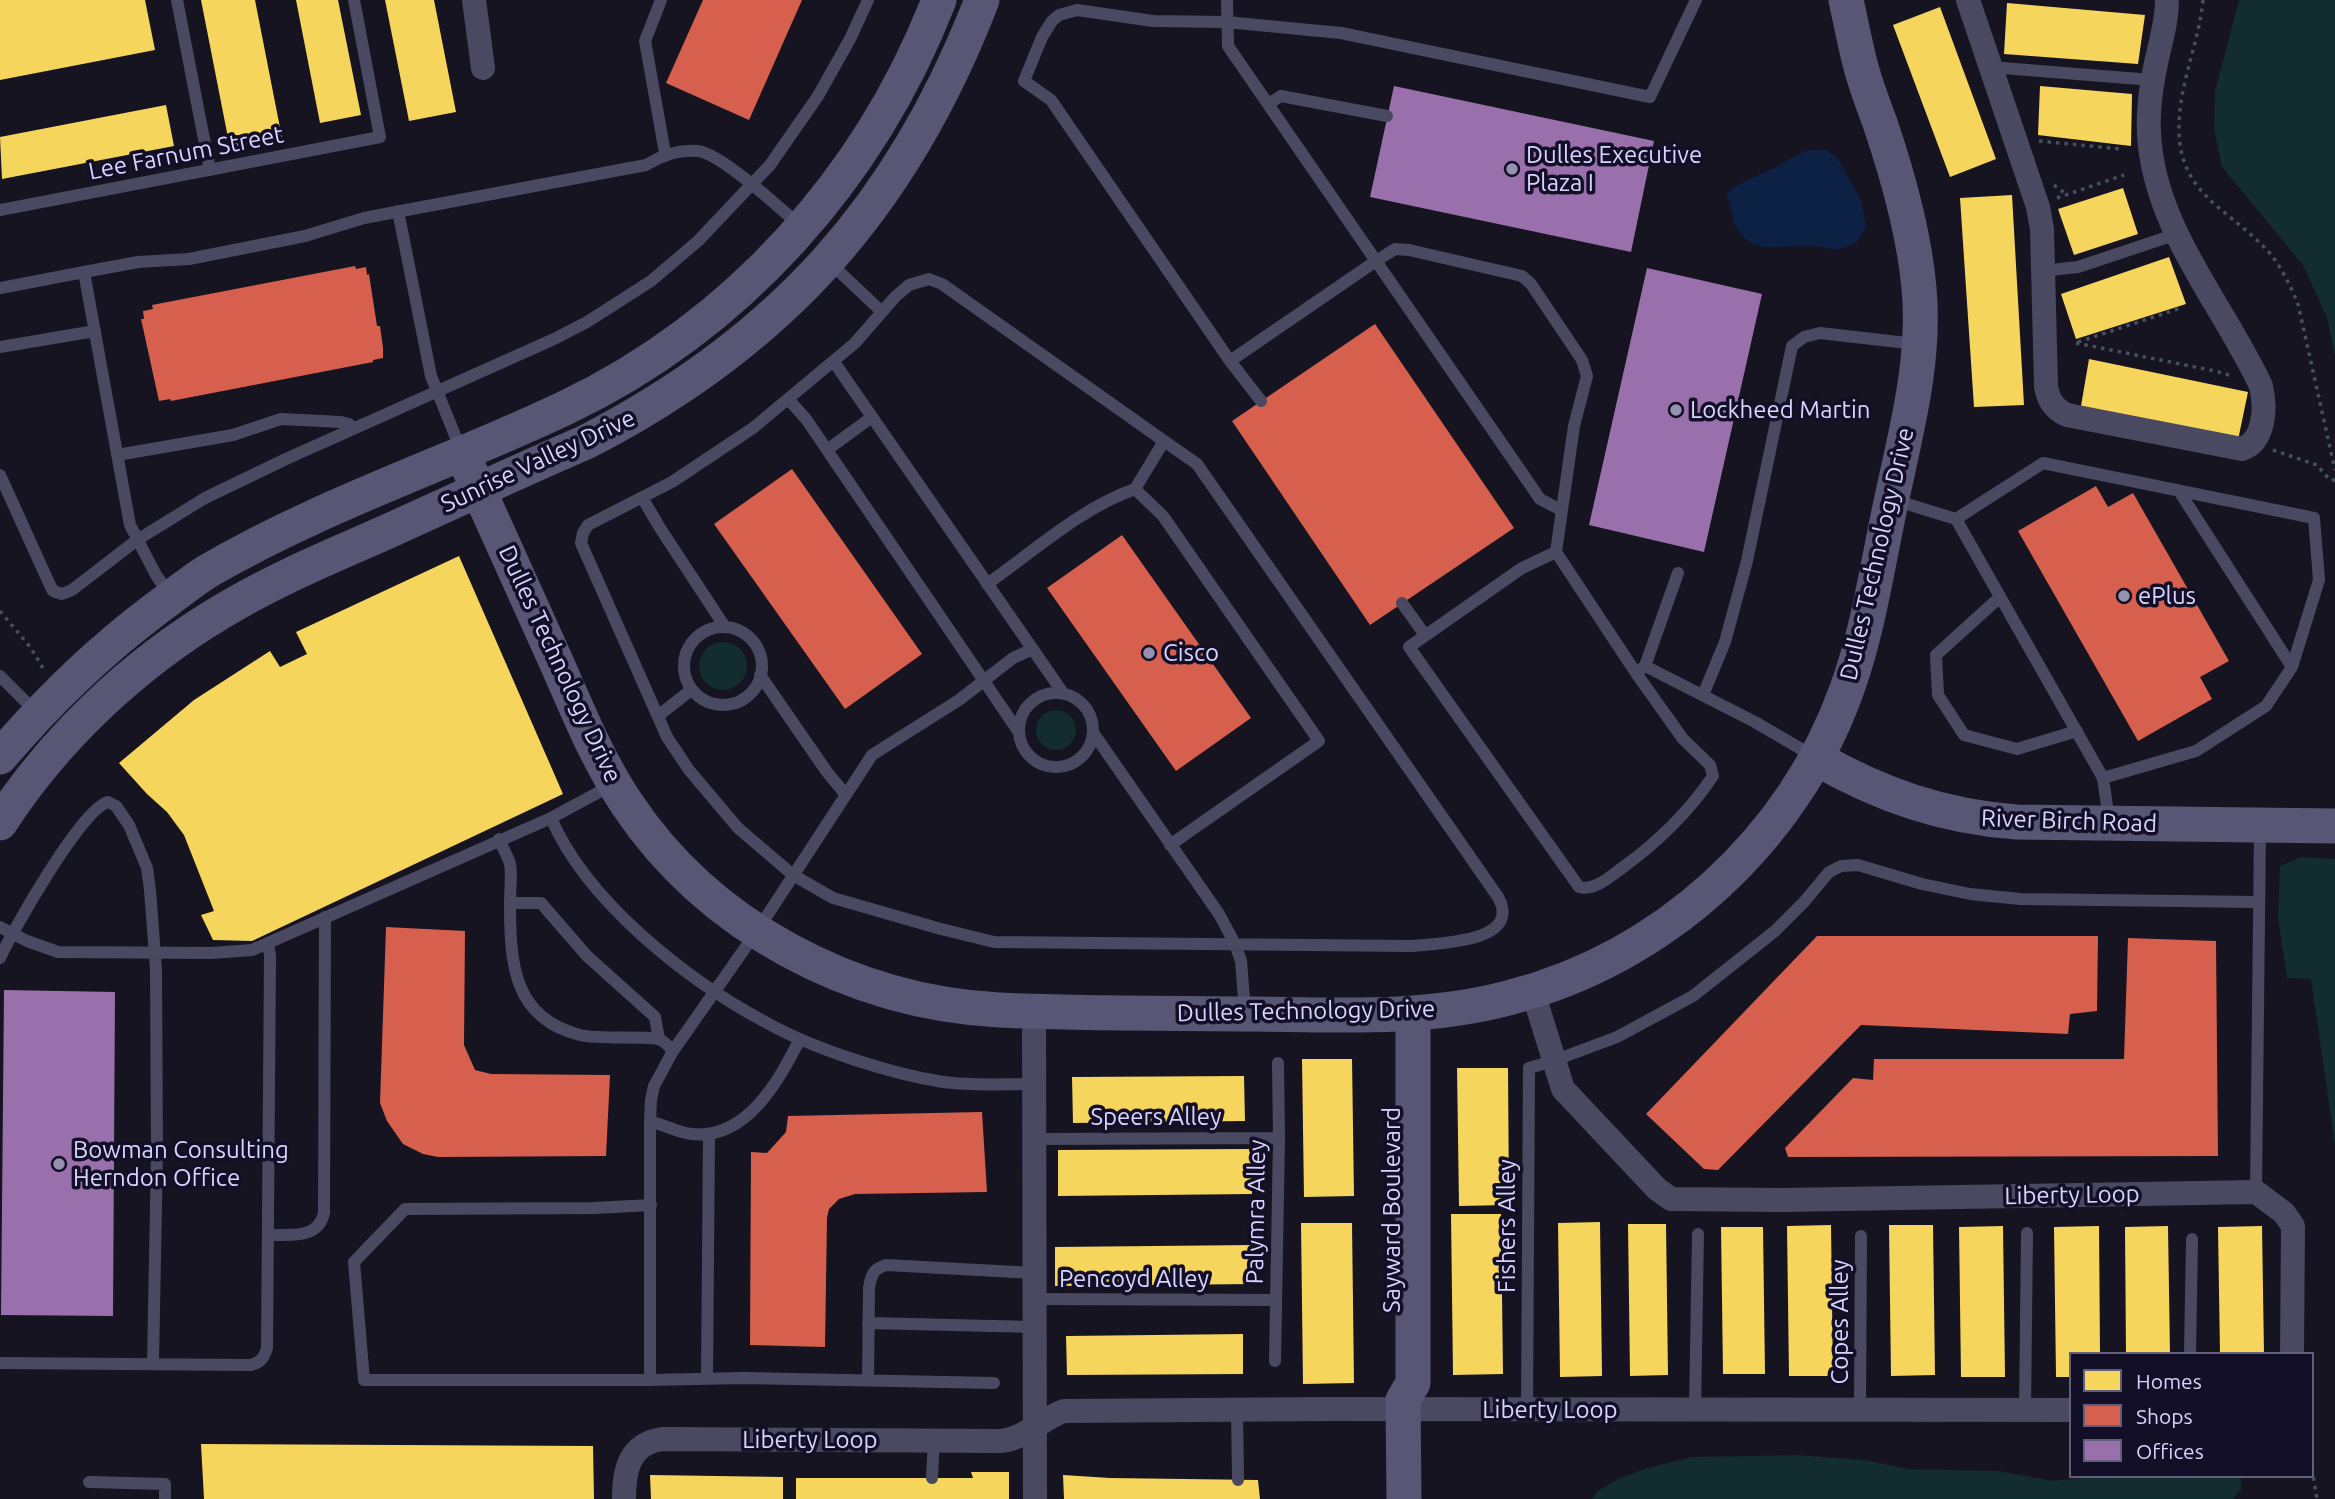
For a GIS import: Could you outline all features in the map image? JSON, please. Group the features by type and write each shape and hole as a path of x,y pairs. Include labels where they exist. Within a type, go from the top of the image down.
{"street":[{"path":"474,0 483,68"},
{"name":"Sunrise Valley Drive","path":"0,757 38,714 113,641 205,573 278,532 565,408 632,372 723,307 778,255 849,168 910,68 939,0"},
{"name":"Sunrise Valley Drive","path":"0,823 47,761 91,713 125,681 221,612 275,582 606,432 686,385 748,338 828,261 877,199 919,134 954,69 982,0"},
{"name":"Dulles Technology Drive","path":"462,453 587,731 614,784 642,825 705,892 757,931 816,965 878,989 940,1004 970,1009 1034,1012 1403,1014 1474,1006 1533,992 1590,970 1660,930 1704,896 1743,859 1763,837 1816,758 1837,715 1856,661 1911,406 1920,344 1919,288 1908,224 1890,155 1861,68 1846,0"},
{"path":"1968,0 2038,207 2042,229 2047,394 2056,408 2067,415 2236,450 2247,448 2256,440 2263,415 2264,395 2177,233 2162,198 2152,164 2149,121 2152,80 2166,20 2167,0"},
{"name":"River Birch Road","path":"1816,758 1899,799 1951,814 2017,822 2335,826"},
{"name":"Liberty Loop","path":"1533,992 1563,1089 1657,1189 1671,1199 1782,1200 2256,1192"},
{"path":"1034,1012 1035,1499"},
{"name":"Sayward Boulevard","path":"1403,1014 1413,1382 1403,1405 1404,1499"},
{"path":"2256,1192 2284,1213 2293,1226 2292,1352"},
{"name":"Liberty Loop","path":"624,1499 626,1469 631,1459 648,1441 1007,1441 1035,1434 1055,1415 1064,1411 1403,1405 1527,1410 2069,1410"}],"lane":[{"path":"177,0 210,170"},
{"name":"Lee Farnum Street","path":"0,210 380,137 354,0"},
{"path":"661,0 645,41 665,153"},
{"path":"0,475 49,583 57,593 62,594 72,590 137,540 205,498 587,323 651,281 698,241 770,165 818,96 868,0"},
{"path":"1227,0 1228,46 1540,499 1561,510"},
{"path":"1261,401 1230,361 1051,100 1024,81 1042,37 1052,21 1068,11 1077,10 1153,20 1226,22 1341,33 1650,97 1696,0"},
{"path":"1990,68 2152,80"},
{"path":"1268,104 1281,96 1387,116"},
{"path":"0,288 138,262 202,257 304,236 364,218 646,165 665,153 698,150 707,153 751,185 802,227"},
{"path":"398,211 419,323 436,393 462,453"},
{"path":"2042,271 2078,267 2177,233"},
{"path":"1230,361 1395,249 1522,276 1531,284 1582,360 1586,371 1574,426 1556,552 1641,669 1683,740 1710,765 1713,776 1690,808 1658,840 1602,882 1584,888 1573,881 1409,647 1522,568 1556,552"},
{"path":"828,261 881,311"},
{"path":"84,272 130,524 171,597"},
{"path":"929,279 942,284 1197,464 1498,897 1503,912 1501,923 1491,932 1443,943 1413,946 994,942 834,898 793,875 738,828 689,770 667,737 581,543 583,533 588,525 643,499 716,455 834,362 855,343 881,311 916,282 929,279"},
{"path":"0,347 95,331"},
{"path":"1703,695 1725,642 1747,561 1793,346 1804,337 1820,333 1920,344"},
{"path":"789,400 806,419 1018,731 1027,754 1047,767 1060,768 1072,765 1083,757 1094,734 1093,723 1083,704 1063,693 834,362"},
{"path":"827,450 872,417"},
{"path":"117,455 233,435 281,419 341,422 349,424 353,429"},
{"path":"988,584 1090,511 1117,495 1135,489 1164,441"},
{"path":"1956,519 2043,463 2314,518 2319,580 2292,667 2266,706 2196,751 2104,778"},
{"path":"1135,489 1163,516 1319,741 1170,845"},
{"path":"2179,491 2292,667"},
{"path":"643,499 725,627"},
{"path":"1891,499 1956,519 2104,778 2110,824"},
{"path":"1641,669 1678,573"},
{"path":"2000,597 1936,655 1938,695 1964,735 2017,749 2077,731"},
{"path":"1402,603 1425,635"},
{"path":"725,627 743,632 754,642 761,656 760,675 754,690 743,700 729,705 713,704 691,690 683,666 685,654 692,640 703,632 725,627"},
{"path":"650,1380 650,1122 654,1086 673,1051 757,931 872,755 933,717 1013,658 1032,649"},
{"path":"1641,669 1703,695 1816,758"},
{"path":"760,675 827,772 846,794"},
{"path":"0,676 38,714"},
{"path":"658,716 691,690"},
{"path":"1018,731 1025,710 1032,702 1041,696 1063,693"},
{"path":"1094,734 1219,914 1241,961 1245,1014"},
{"path":"6,930 58,952 212,953 251,950 551,818 614,784"},
{"path":"0,958 6,930 69,842 96,808 108,802 116,806 129,825 147,868 155,952 157,1152 153,1363"},
{"path":"551,818 576,861 622,916 675,962 767,1023 828,1050 943,1082 1034,1084"},
{"path":"2256,1192 2260,825"},
{"path":"499,839 510,864 510,943 513,969 525,997 535,1010 558,1028 583,1036 604,1039 659,1039"},
{"path":"1553,1062 1617,1037 1693,996 1775,931 1829,872 1841,866 1858,865 1922,884 1970,894 2020,899 2259,902"},
{"path":"510,903 541,903 587,956 655,1017 659,1039 673,1051"},
{"path":"268,1235 311,1233 320,1225 324,1213 324,917"},
{"path":"0,1363 251,1365 259,1363 265,1357 268,1235 268,943"},
{"path":"650,1122 665,1124 692,1134 709,1134 731,1127 756,1107 783,1071 800,1039"},
{"name":"Palymra Alley","path":"1275,1361 1278,1062"},
{"name":"Fishers Alley","path":"1527,1410 1528,1068 1553,1062"},
{"path":"707,1378 709,1134"},
{"name":"Speers Alley","path":"1034,1139 1279,1138"},
{"path":"651,1205 404,1209 354,1262 364,1380 707,1378 994,1383"},
{"path":"2025,1410 2027,1233"},
{"path":"1695,1411 1698,1234"},
{"name":"Copes Alley","path":"1860,1409 1861,1236"},
{"path":"2190,1352 2192,1239"},
{"path":"869,1380 871,1275 878,1268 886,1265 1034,1273"},
{"name":"Pencoyd Alley","path":"1033,1299 1276,1300"},
{"path":"868,1323 1034,1327"},
{"path":"1237,1410 1238,1480"},
{"path":"932,1478 934,1440"},
{"path":"89,1482 164,1484 165,1499"}],"path":[{"path":"2203,0 2181,106 2179,128 2186,164 2204,195 2262,244 2274,257 2290,285 2298,304 2335,470"},
{"path":"2032,141 2121,149"},
{"path":"2046,151 2052,142"},
{"path":"2050,200 2124,175"},
{"path":"2053,184 2066,194"},
{"path":"2180,308 2076,343 2215,370 2235,377"},
{"path":"2270,447 2278,453 2317,465 2325,476 2335,480"},
{"path":"2314,1478 2317,1499"}],"green space":[{"path":"2239,0 2335,0 2335,356 2327,318 2303,265 2222,167 2214,129 2215,91"},
{"path":"723,642 740,649 747,666 740,683 723,690 706,683 699,666 706,649"},
{"path":"1056,710 1064,711 1070,716 1075,722 1075,738 1070,744 1064,749 1056,750 1048,749 1042,744 1037,738 1036,730 1037,722 1042,716 1048,711"},
{"path":"2301,857 2335,859 2335,1145 2311,979 2287,978 2278,917 2280,866"},
{"path":"1797,1455 1864,1460 1908,1469 1999,1471 2053,1481 2083,1478 2241,1478 2241,1490 2233,1499 1592,1499 1598,1491 1620,1478 1692,1457"}],"water":[{"path":"1826,149 1838,159 1861,200 1866,227 1857,242 1837,250 1816,246 1764,247 1750,243 1734,223 1727,194 1735,186 1804,151"}],"building: Homes":[{"path":"0,0 145,0 155,50 0,80"},
{"path":"201,0 255,0 282,138 230,148"},
{"path":"296,0 338,0 361,115 320,123"},
{"path":"385,0 434,0 456,112 409,121"},
{"path":"2007,3 2145,15 2138,64 2004,54"},
{"path":"1940,7 1996,159 1950,177 1893,25"},
{"path":"2040,86 2132,94 2131,146 2038,135"},
{"path":"166,105 174,146 2,179 0,137"},
{"path":"2123,188 2138,234 2074,255 2058,209"},
{"path":"2012,195 2024,405 1974,407 1960,198"},
{"path":"2169,257 2186,304 2076,339 2061,294"},
{"path":"2089,359 2248,392 2238,440 2081,406"},
{"path":"459,556 563,794 252,941 213,940 201,915 214,911 184,835 167,812 119,763 194,700 270,651 280,667 307,654 296,632"},
{"path":"1302,1059 1352,1059 1354,1196 1304,1197"},
{"path":"1457,1068 1508,1068 1509,1205 1459,1206"},
{"path":"1244,1076 1245,1121 1073,1123 1072,1077"},
{"path":"1251,1149 1252,1194 1058,1196 1058,1150"},
{"path":"1451,1214 1501,1214 1503,1374 1453,1375"},
{"path":"1600,1222 1602,1376 1560,1377 1558,1223"},
{"path":"1301,1223 1352,1223 1354,1383 1303,1384"},
{"path":"1628,1224 1666,1224 1668,1375 1630,1376"},
{"path":"1831,1225 1833,1376 1789,1376 1787,1226"},
{"path":"1889,1225 1933,1225 1935,1375 1891,1376"},
{"path":"2003,1226 2005,1377 1961,1377 1959,1227"},
{"path":"2099,1226 2100,1352 2069,1352 2069,1377 2056,1377 2054,1227"},
{"path":"2168,1226 2170,1352 2126,1352 2125,1227"},
{"path":"2262,1226 2264,1352 2220,1352 2218,1227"},
{"path":"1721,1227 1763,1227 1765,1374 1723,1374"},
{"path":"1254,1245 1254,1284 1055,1286 1055,1247"},
{"path":"1243,1334 1243,1374 1067,1375 1066,1336"},
{"path":"201,1444 593,1446 594,1499 204,1499"},
{"path":"971,1472 1009,1472 1009,1499 796,1499 796,1478 973,1478"},
{"path":"650,1475 783,1477 783,1499 651,1499"},
{"path":"1063,1475 1258,1480 1260,1499 1064,1499"}],"building: Shops":[{"path":"703,0 802,0 749,120 666,83"},
{"path":"355,266 356,269 366,267 367,275 369,274 377,326 380,326 383,358 171,401 159,401 141,319 144,319 143,311 153,309 152,305"},
{"path":"1375,324 1514,528 1370,625 1232,421"},
{"path":"792,469 922,654 845,709 714,524"},
{"name":"ePlus","path":"2096,486 2108,507 2133,493 2229,661 2200,677 2212,699 2138,741 2018,531"},
{"name":"Cisco","path":"1122,535 1251,718 1176,771 1047,588"},
{"path":"386,927 465,931 464,1045 475,1070 491,1074 610,1075 606,1156 438,1157 423,1154 403,1144 387,1121 380,1103"},
{"path":"1817,936 2098,936 2097,1011 2070,1014 2068,1034 1861,1025 1718,1170 1704,1169 1646,1114"},
{"path":"2128,938 2216,941 2218,1156 1788,1157 1785,1148 1853,1078 1873,1080 1874,1059 2124,1059"},
{"path":"982,1112 987,1192 855,1194 839,1199 829,1209 827,1218 825,1347 750,1345 751,1152 767,1153 786,1132 788,1116"}],"building: Offices":[{"name":"Dulles Executive Plaza I","path":"1394,86 1654,141 1631,252 1370,197"},
{"name":"Lockheed Martin","path":"1647,268 1762,294 1704,552 1589,525"},
{"path":"4,990 115,992 113,1316 1,1315"}],"place":[{"name":"Dulles Executive Plaza I","path":"1512,169"},
{"name":"Lockheed Martin","path":"1676,410"},
{"name":"ePlus","path":"2124,596"},
{"name":"Cisco","path":"1149,653"},
{"name":"Bowman Consulting Herndon Office","path":"59,1164"}]}
